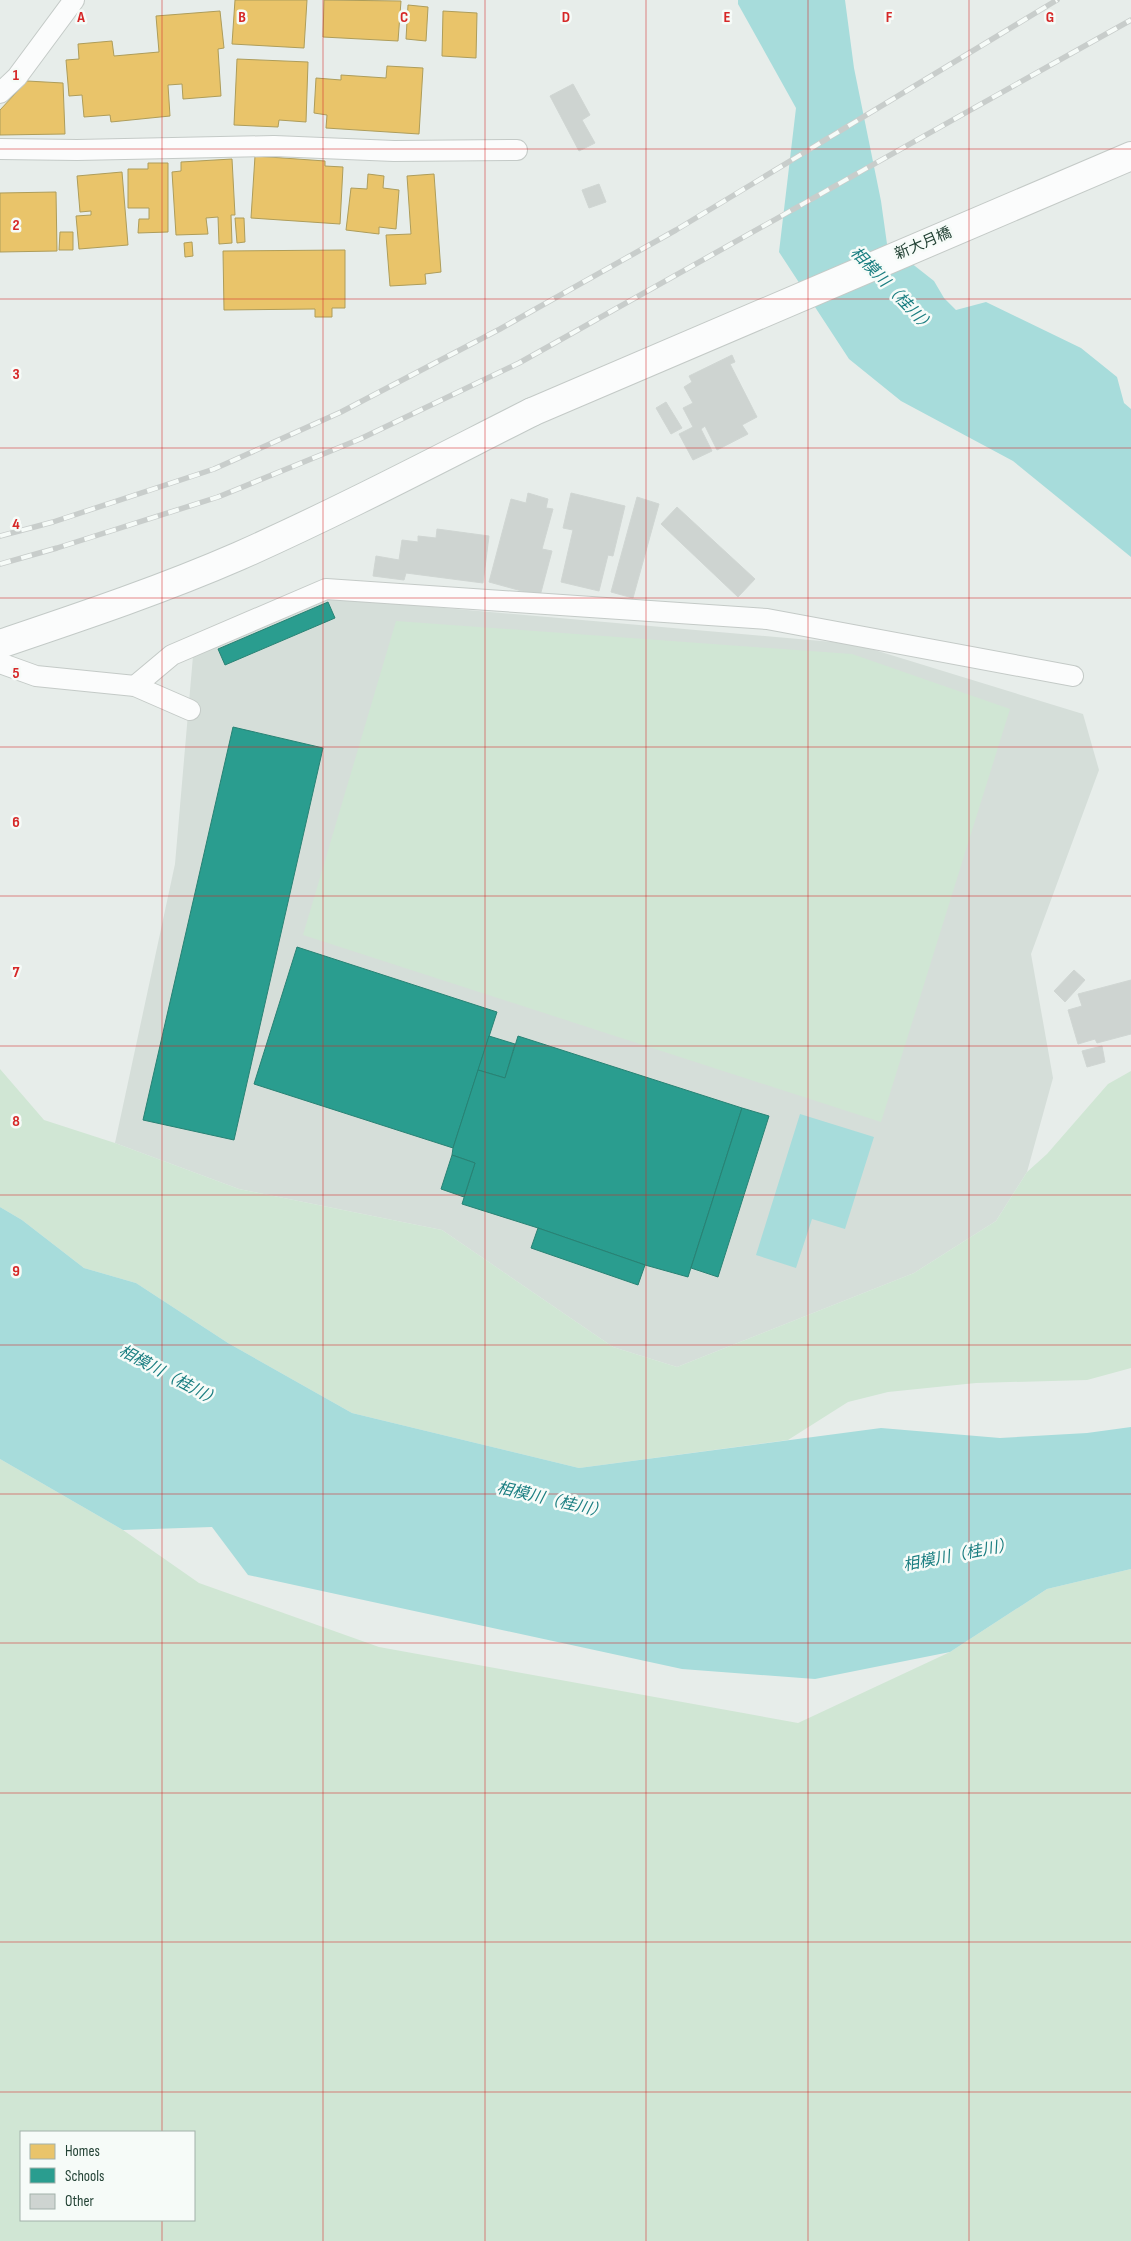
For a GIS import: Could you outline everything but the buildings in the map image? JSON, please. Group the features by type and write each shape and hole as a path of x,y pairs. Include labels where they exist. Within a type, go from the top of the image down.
{"street":[{"name":"新大月橋","path":"0,644 98,611 238,556 368,495 532,412 705,336 1131,156"}],"lane":[{"path":"0,93 17,77 74,0"},
{"path":"0,149 77,150 274,146 394,151 517,150"},
{"path":"135,686 172,655 326,589 767,619 1073,676"},
{"path":"0,663 36,676 135,686 190,710"}],"shaded area":[{"path":"330,598 855,644 1083,714 1099,770 1031,954 1053,1078 1027,1172 996,1221 914,1273 677,1367 613,1347 442,1230 239,1189 115,1143 175,864 193,656"}],"green space":[{"path":"396,621 852,654 1010,709 881,1122 303,935"},
{"path":"0,1069 44,1120 115,1143 239,1189 442,1230 613,1347 677,1367 914,1273 996,1221 1027,1172 1047,1154 1108,1084 1131,1071 1131,1368 1087,1380 976,1383 888,1392 848,1402 788,1440 579,1468 352,1413 228,1343 136,1283 84,1268 22,1220 0,1207"},
{"path":"0,1459 123,1530 199,1583 379,1647 798,1723 950,1652 1047,1589 1131,1569 1131,2241 0,2241"}],"water":[{"name":"相模川（桂川）","path":"738,0 845,0 854,68 881,201 887,244 934,281 944,298 956,310 986,302 1081,348 1117,377 1124,403 1131,409 1131,557 1013,461 901,401 849,359 779,252 796,108 738,4"},
{"path":"800,1114 874,1137 845,1229 812,1219 796,1268 756,1255"},
{"name":"相模川（桂川）","path":"0,1207 22,1220 84,1268 136,1283 228,1343 352,1413 579,1468 881,1428 1000,1438 1087,1433 1131,1427 1131,1569 1047,1589 950,1652 815,1679 682,1669 248,1575 212,1527 123,1530 0,1459"}],"railway":[{"path":"0,536 53,522 214,469 341,412 500,329 676,230 1057,0"},
{"path":"0,564 218,497 360,439 519,363 1131,20"}]}
